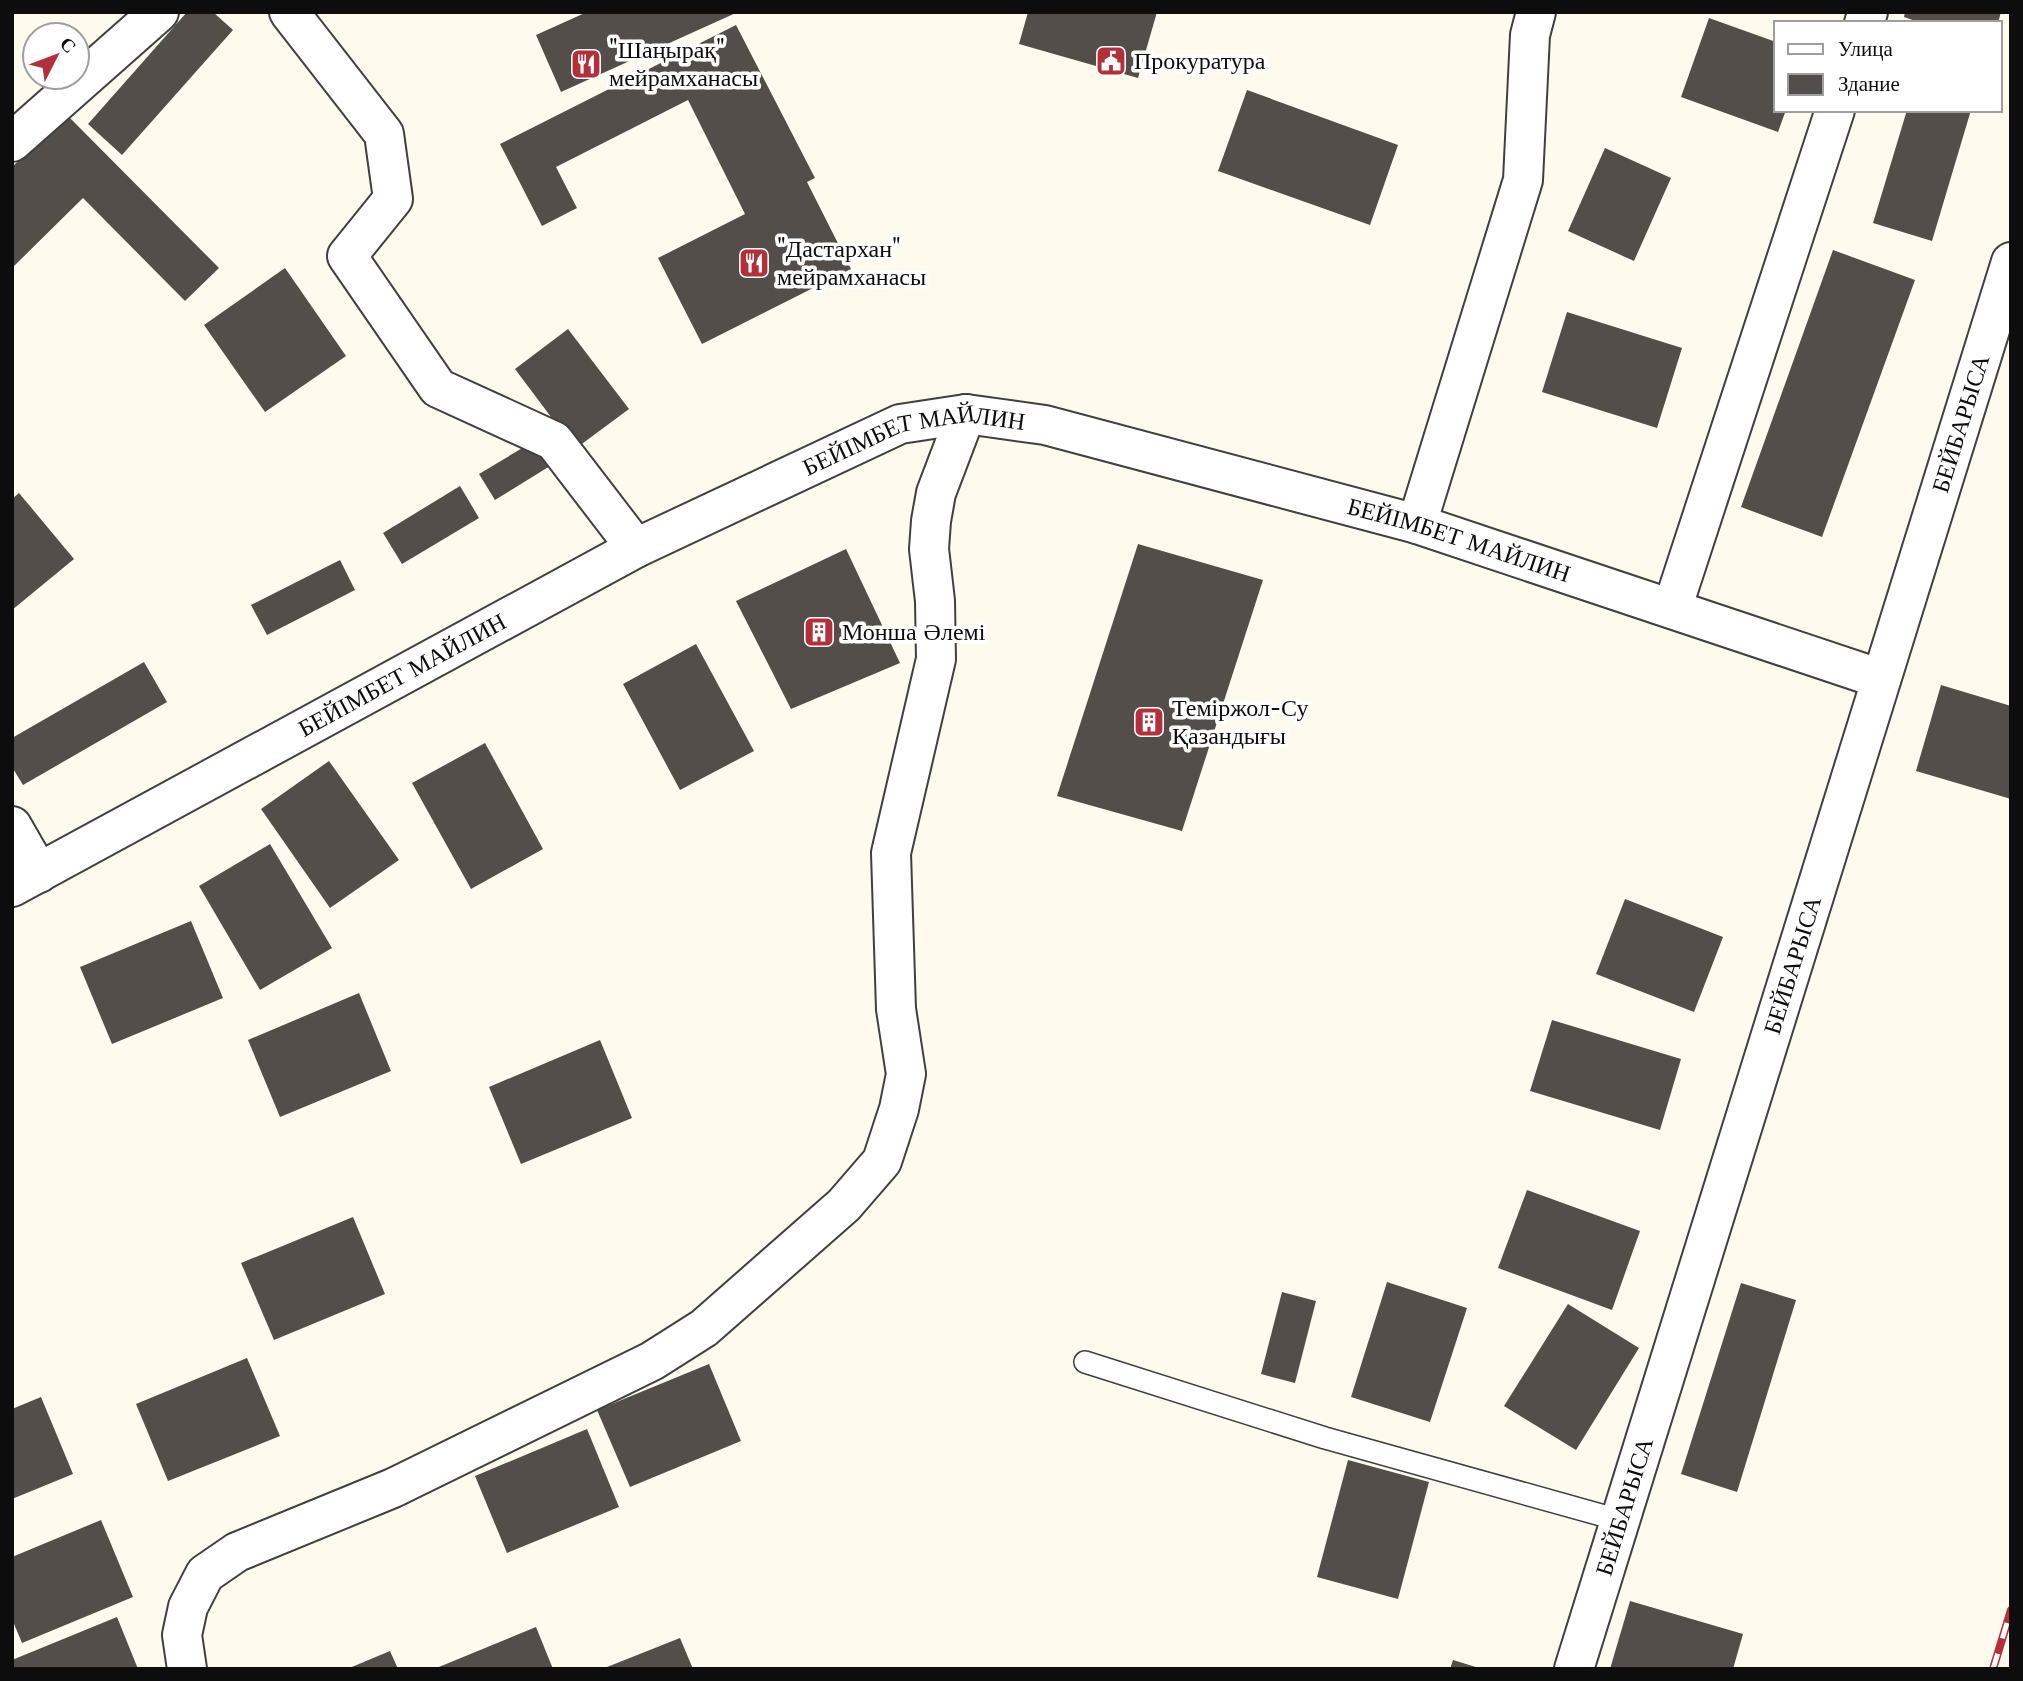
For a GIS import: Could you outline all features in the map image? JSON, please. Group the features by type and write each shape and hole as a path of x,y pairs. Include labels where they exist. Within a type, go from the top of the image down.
{"street":[{"path":"12,142 159,12"},
{"path":"289,12 384,134 393,199 347,256 438,388 554,440 636,548"},
{"path":"1417,524 1523,180 1530,35 1536,12"},
{"path":"1672,609 1834,112"},
{"name":"БЕЙБАРЫСА","path":"1574,1669 2011,262"},
{"path":"187,1669 181,1635 188,1607 205,1574 237,1552 393,1488 652,1361 704,1328 844,1205 882,1161 899,1109 906,1074 896,1009 891,853 936,659 929,549 931,521 936,493 966,414"},
{"name":"БЕЙІМБЕТ МАЙЛИН","path":"26,880 636,548 900,424 966,414 1045,425 1417,524 1881,679"},
{"path":"12,826 26,880"}],"lane":[{"path":"1085,1362 1325,1438 1619,1520"}],"building":[{"path":"187,12 213,12 233,30 122,155 88,124"},
{"name":"\"Шаңырақ\" мейрамханасы","path":"587,12 738,12 561,92 536,35"},
{"name":"Прокуратура","path":"1028,12 1157,12 1138,78 1019,44"},
{"path":"1905,12 2001,12 1999,21 1915,21 1904,17"},
{"path":"1709,18 1774,41 1774,112 1785,112 1778,132 1681,97"},
{"path":"736,25 815,178 807,182 851,269 702,344 658,258 745,214 688,100 556,167 577,208 542,226 500,144"},
{"path":"1247,90 1398,145 1370,225 1218,171"},
{"path":"1906,112 1970,112 1932,241 1873,223"},
{"path":"66,114 219,268 185,301 83,198 12,268 12,167"},
{"path":"1605,148 1671,178 1634,261 1568,231"},
{"path":"1833,250 1915,280 1822,537 1741,507"},
{"path":"285,268 346,356 265,412 204,325"},
{"path":"1567,312 1682,348 1657,428 1542,392"},
{"path":"568,329 629,409 575,449 515,369"},
{"path":"534,441 550,466 495,500 479,474"},
{"path":"460,486 479,518 402,564 383,533"},
{"path":"19,493 74,559 12,610 12,499"},
{"name":"Теміржол-Су Қазандығы","path":"1138,544 1263,580 1182,831 1057,796"},
{"name":"Монша Әлемі","path":"846,549 900,663 791,709 736,601"},
{"path":"340,560 355,590 267,635 251,605"},
{"path":"696,644 754,751 680,790 623,684"},
{"path":"144,662 167,702 23,785 12,767 12,738"},
{"path":"1941,685 2011,706 2011,799 1916,771"},
{"path":"485,743 543,849 471,889 412,783"},
{"path":"329,761 399,860 330,908 261,809"},
{"path":"270,844 332,948 260,990 199,886"},
{"path":"1625,899 1723,937 1694,1012 1596,974"},
{"path":"191,921 223,998 112,1044 80,967"},
{"path":"359,993 391,1071 280,1117 248,1040"},
{"path":"1552,1020 1681,1059 1660,1130 1530,1091"},
{"path":"600,1040 632,1118 521,1164 489,1087"},
{"path":"1527,1190 1640,1231 1612,1310 1498,1268"},
{"path":"353,1217 385,1294 274,1340 241,1263"},
{"path":"1387,1282 1467,1308 1430,1422 1351,1397"},
{"path":"1741,1283 1796,1300 1737,1492 1681,1474"},
{"path":"1282,1292 1316,1301 1295,1383 1261,1374"},
{"path":"1568,1304 1639,1348 1576,1450 1504,1406"},
{"path":"247,1358 280,1436 168,1481 136,1404"},
{"path":"709,1364 741,1441 630,1487 597,1410"},
{"path":"41,1397 73,1474 12,1499 12,1409"},
{"path":"587,1429 619,1507 507,1553 475,1476"},
{"path":"1348,1460 1429,1482 1398,1599 1317,1577"},
{"path":"101,1520 133,1597 22,1643 12,1619 12,1557"},
{"path":"1630,1601 1743,1634 1733,1669 1610,1669"},
{"path":"117,1617 138,1669 12,1669 12,1660"},
{"path":"536,1627 553,1669 434,1669"},
{"path":"680,1638 693,1669 602,1669"},
{"path":"390,1651 398,1669 347,1669"},
{"path":"1453,1660 1479,1668 1450,1669"}],"railway":[{"path":"1993,1669 2011,1610"}],"place":[{"name":"Прокуратура","path":"1111,61"},
{"name":"\"Шаңырақ\" мейрамханасы","path":"586,64"},
{"name":"\"Дастархан\" мейрамханасы","path":"754,263"},
{"name":"Монша Әлемі","path":"819,632"},
{"name":"Теміржол-Су Қазандығы","path":"1149,722"}]}
